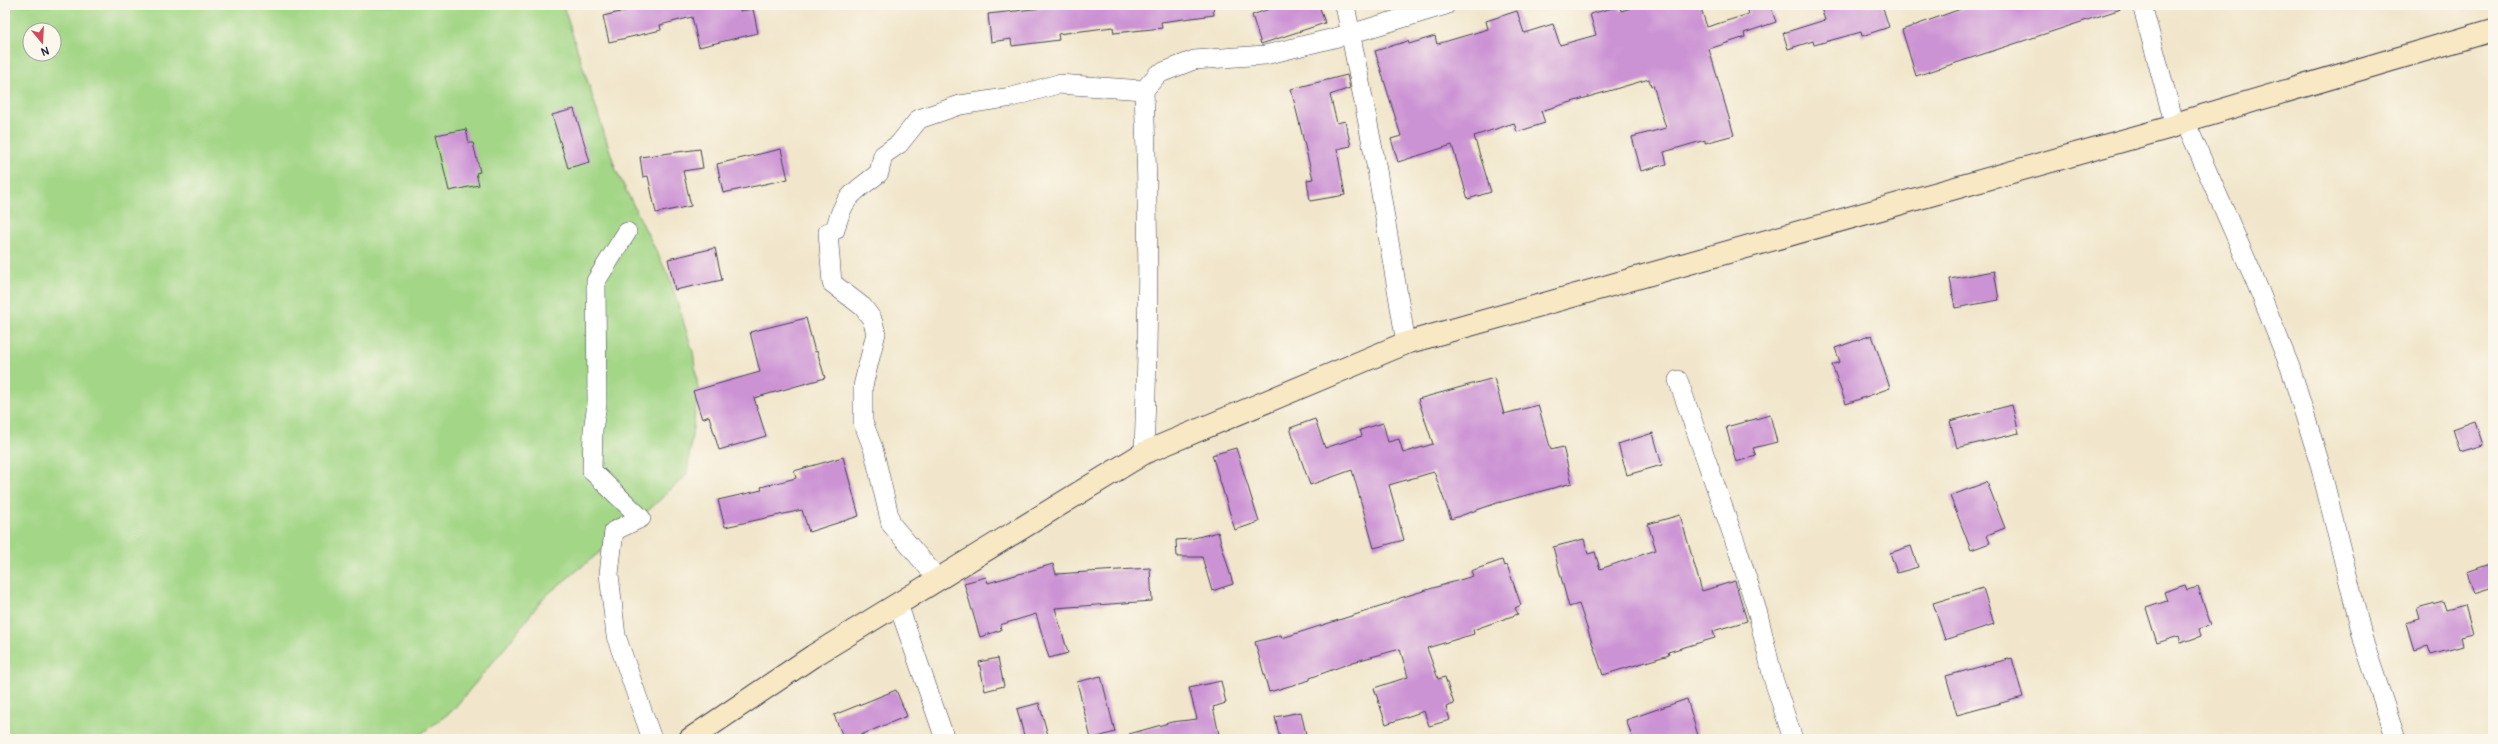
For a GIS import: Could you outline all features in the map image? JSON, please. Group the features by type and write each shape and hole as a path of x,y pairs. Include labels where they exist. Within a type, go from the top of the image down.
{"street":[{"path":"1345,5 1377,170 1406,343"},
{"path":"1144,453 1148,346 1148,194 1144,90 1158,74 1194,60 1265,55 1350,34 1446,5"},
{"path":"2142,5 2180,123 2254,280 2290,367 2319,461 2364,643 2396,739"},
{"path":"690,739 813,656 1144,453 1406,343 2180,123 2493,30"},
{"path":"938,579 891,524 873,448 864,422 862,404 863,386 876,333 872,319 863,307 832,283 828,232 835,230 841,208 852,192 879,173 884,155 899,144 919,119 960,105 1012,97 1058,84 1144,90"},
{"path":"627,232 596,281 597,404 593,430 592,471 641,518 614,530 609,574 616,636 652,739"},
{"path":"1678,380 1737,548 1758,614 1773,678 1792,739"},
{"path":"898,604 945,739"}],"green space":[{"path":"5,5 563,5 616,170 669,277 693,352 698,389 687,474 631,527 544,597 508,644 452,711 414,739 5,739"}],"building":[{"path":"650,5 739,5 740,11 753,9 758,33 699,47 692,17 660,25 661,30 609,42 603,16"},
{"path":"1069,5 1213,5 1214,15 1161,22 1162,28 1114,33 1113,27 1058,34 1059,40 1012,46 1011,39 991,42 988,14"},
{"path":"1281,5 1319,5 1325,23 1261,44 1252,15"},
{"path":"1640,5 1700,5 1707,27 1749,14 1746,5 1770,5 1776,22 1744,33 1745,37 1709,49 1734,135 1705,143 1705,140 1664,152 1667,164 1641,171 1632,137 1666,128 1653,85 1651,86 1649,79 1541,111 1545,123 1517,132 1514,123 1474,136 1491,192 1468,199 1452,145 1398,162 1391,139 1401,136 1375,51 1408,41 1409,44 1435,36 1437,44 1488,29 1486,21 1517,11 1524,33 1553,24 1560,45 1596,35 1590,14 1620,6 1621,11"},
{"path":"1820,5 1882,5 1889,27 1862,36 1861,32 1814,45 1813,41 1788,49 1783,33 1825,20"},
{"path":"1972,5 2121,5 2121,9 1916,76 1902,30"},
{"path":"1347,75 1350,88 1330,95 1337,123 1345,121 1351,146 1337,149 1345,195 1310,201 1307,180 1313,179 1291,89"},
{"path":"574,109 590,162 568,168 552,115"},
{"path":"466,129 469,143 473,143 480,172 476,173 479,185 449,191 436,135"},
{"path":"700,149 703,168 683,171 691,206 656,213 648,176 643,177 640,157"},
{"path":"781,149 788,179 723,193 717,164"},
{"path":"715,248 722,280 675,290 668,259"},
{"path":"1994,271 1999,300 1955,308 1950,279"},
{"path":"806,318 815,352 817,351 825,378 754,398 766,436 719,450 709,416 702,419 693,391 760,372 750,332"},
{"path":"1872,335 1890,388 1846,404 1832,365 1840,362 1835,348"},
{"path":"1494,378 1504,414 1538,405 1551,450 1563,447 1572,483 1497,503 1451,519 1434,472 1389,485 1404,540 1374,548 1352,470 1310,485 1290,428 1315,419 1325,448 1362,436 1360,430 1383,423 1388,442 1399,439 1403,453 1433,444 1418,399"},
{"path":"2012,405 2019,433 1957,448 1950,421"},
{"path":"1770,415 1777,442 1753,448 1756,456 1736,462 1726,427"},
{"path":"2475,421 2483,445 2460,452 2453,429"},
{"path":"1653,433 1662,465 1627,475 1618,444"},
{"path":"1236,448 1259,522 1235,530 1212,455"},
{"path":"843,457 859,516 809,532 802,510 725,527 718,500 762,490 761,487 796,478 794,471"},
{"path":"1987,482 2005,528 1987,535 1990,543 1971,550 1950,496"},
{"path":"1680,515 1702,591 1735,581 1747,621 1713,631 1715,638 1668,652 1669,655 1603,675 1579,604 1569,607 1553,547 1584,539 1588,554 1595,552 1600,569 1656,550 1648,524"},
{"path":"1218,532 1233,584 1212,591 1202,557 1177,557 1176,540 1190,539"},
{"path":"1911,546 1918,567 1897,573 1890,553"},
{"path":"1502,560 1504,566 1507,565 1521,605 1515,608 1518,614 1473,630 1474,634 1427,648 1438,679 1445,677 1454,704 1446,707 1450,720 1429,726 1424,711 1386,724 1374,688 1408,677 1400,649 1353,662 1310,678 1310,680 1269,692 1255,642 1281,635 1282,638 1386,605 1400,598 1473,576 1471,571"},
{"path":"2493,563 2493,587 2474,593 2467,572"},
{"path":"1053,564 1056,574 1150,568 1152,601 1055,608 1068,653 1049,658 1036,614 1000,625 1001,630 980,637 964,583 986,577 988,583"},
{"path":"2185,585 2187,590 2198,587 2211,625 2199,629 2201,636 2181,643 2179,636 2157,643 2146,608 2167,601 2164,592"},
{"path":"1983,588 1994,624 1945,640 1933,603"},
{"path":"2443,601 2446,610 2465,605 2473,635 2461,638 2463,646 2431,655 2428,646 2414,650 2406,623 2420,619 2417,608"},
{"path":"998,658 1004,686 985,691 979,662"},
{"path":"2012,658 2023,697 1957,715 1946,676"},
{"path":"1101,676 1115,732 1091,739 1077,682"},
{"path":"1221,681 1226,703 1213,707 1220,739 1129,739 1129,734 1172,722 1197,719 1189,688"},
{"path":"896,690 907,716 851,739 844,739 834,715"},
{"path":"1687,699 1699,739 1633,739 1626,720"},
{"path":"1039,703 1049,739 1025,739 1017,709"},
{"path":"1301,712 1307,739 1280,739 1275,717"}]}
